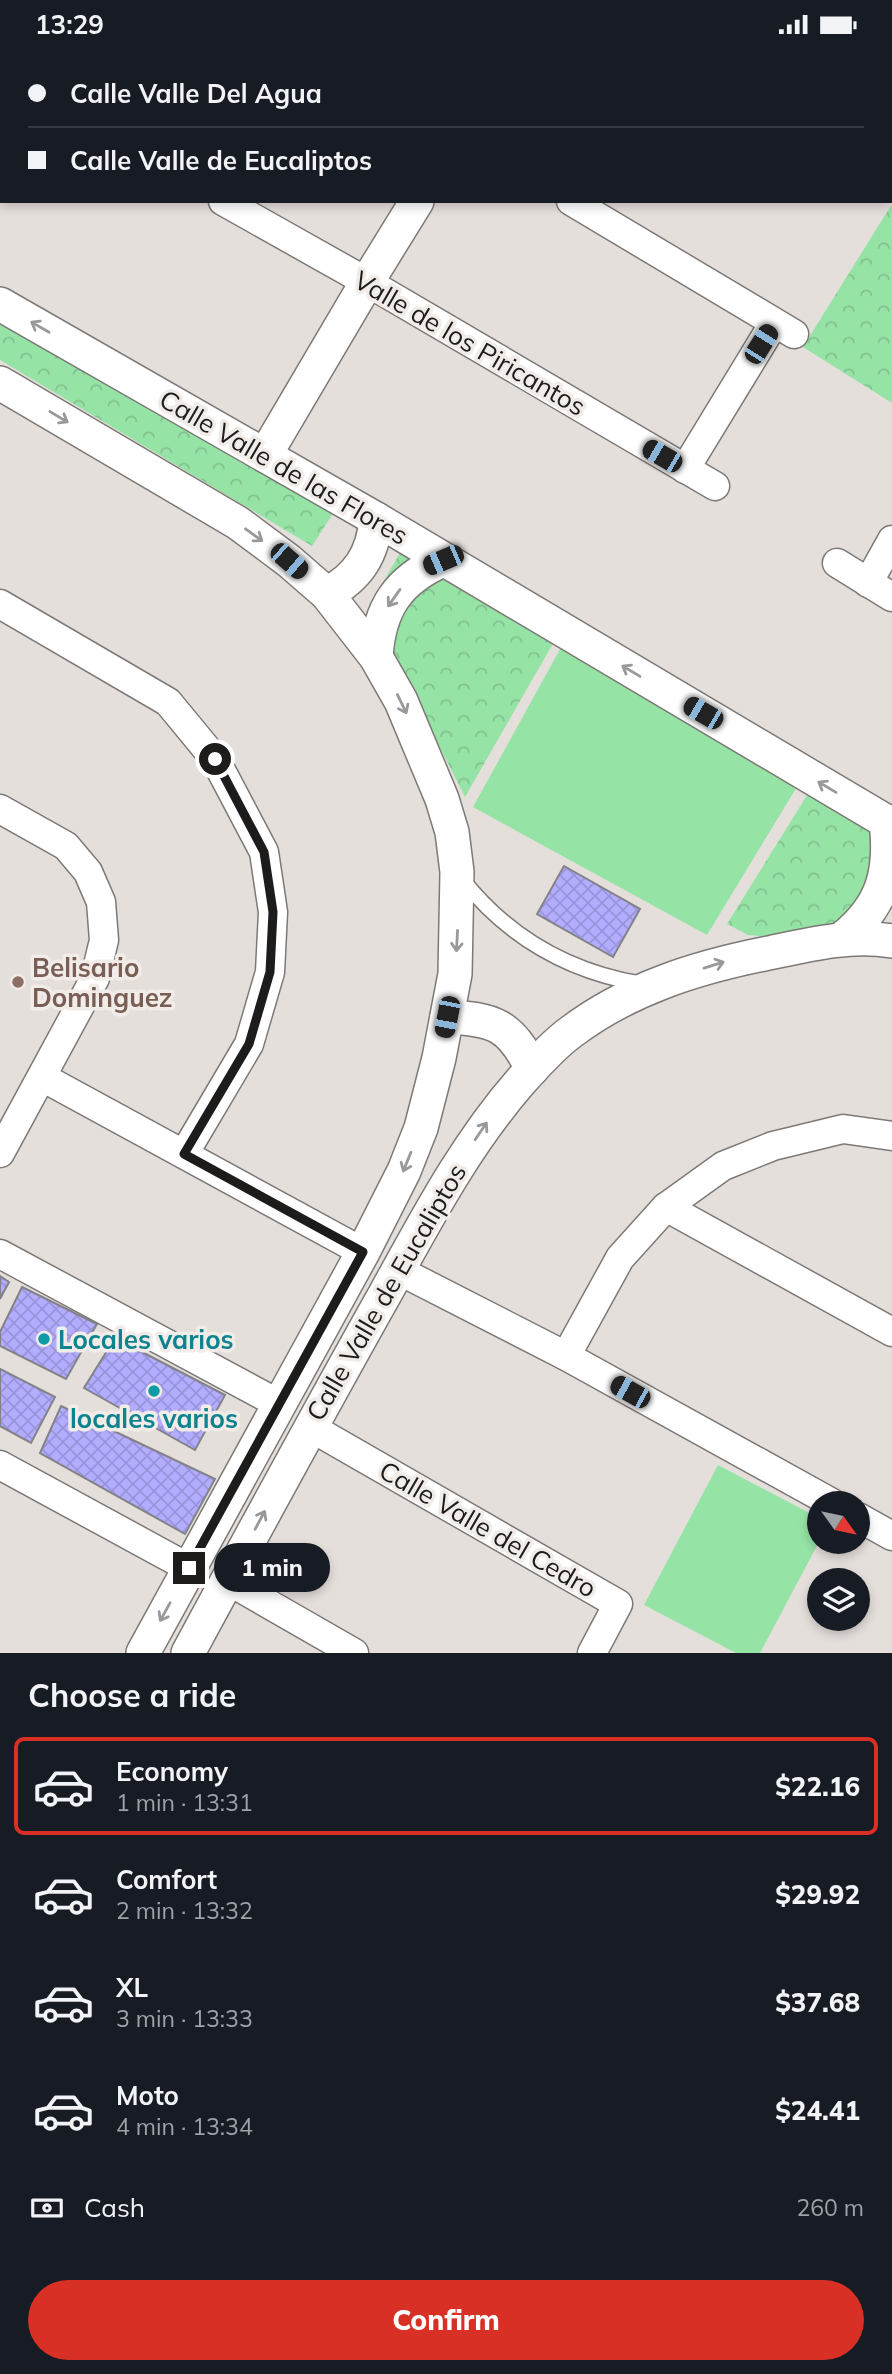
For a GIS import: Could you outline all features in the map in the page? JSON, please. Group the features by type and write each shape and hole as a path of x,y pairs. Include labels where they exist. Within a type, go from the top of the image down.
{"street":[{"name":"Valle de los Piricantos","path":"227,203 367,282 715,487"},
{"path":"265,456 416,203"},
{"path":"573,203 784,329 685,469"},
{"name":"Calle Valle de las Flores","path":"0,304 376,519 889,823"},
{"path":"0,383 238,523 327,594 376,657 401,701 430,767 452,832 457,872"},
{"path":"327,594 344,585 363,564 374,538 376,519"},
{"path":"868,583 892,540"},
{"path":"376,657 377,636 383,615 393,597 407,581 443,560"},
{"path":"837,563 892,597"},
{"path":"0,604 168,702 215,759 264,852 273,912 270,972 249,1044 184,1154"},
{"path":"0,809 66,846 88,872 101,902 104,940 95,978 0,1153"},
{"path":"843,938 860,924 874,907 884,887 889,865 889,823"},
{"name":"Calle Valle de Eucaliptos","path":"143,1653 363,1252 404,1171 421,1128 455,974 457,872"},
{"path":"649,986 726,961 843,938 892,941"},
{"name":"Calle Valle de Eucaliptos","path":"187,1653 398,1270 460,1162 492,1114 569,1033 605,1009 649,986"},
{"path":"447,1017 492,1023 508,1032 521,1046 532,1069"},
{"path":"42,1077 363,1252"},
{"path":"566,1356 621,1258 666,1207 723,1166 773,1146 844,1129 892,1136"},
{"path":"666,1207 892,1332"},
{"path":"0,1254 279,1403"},
{"path":"398,1270 566,1356 810,1491"},
{"name":"Calle Valle del Cedro","path":"310,1427 618,1604 592,1653"},
{"path":"0,1465 189,1568"},
{"path":"870,1524 892,1536"},
{"path":"227,1580 354,1653"}],"lane":[{"path":"457,872 477,898 501,921 546,952 585,971 649,986"}],"green space":[{"path":"892,204 892,403 803,347"},
{"path":"0,322 334,512 312,546 0,360"},
{"path":"401,551 555,640 465,797 369,607"},
{"path":"564,642 798,785 707,935 473,807"},
{"path":"809,792 864,822 885,851 881,885 838,931 768,937 748,935 727,924"},
{"path":"718,1465 807,1512 807,1554 813,1554 760,1653 736,1653 644,1605"}],"building":[{"path":"564,866 640,909 613,957 537,914"},
{"name":"locales varios","path":"0,1276 9,1282 0,1299"},
{"name":"Locales varios","path":"22,1287 97,1324 66,1379 0,1346 0,1332"},
{"name":"locales varios","path":"115,1338 225,1395 195,1450 84,1388"},
{"name":"locales varios","path":"0,1369 55,1397 31,1443 0,1426"},
{"path":"61,1406 215,1479 185,1534 40,1453"}],"place":[{"name":"Belisario Dominguez","path":"18,982"},
{"name":"Locales varios","path":"44,1339"},
{"name":"locales varios","path":"154,1391"}],"route":[{"path":"189,1568 363,1252 184,1154 249,1044 270,972 273,912 264,852 215,759"}]}
